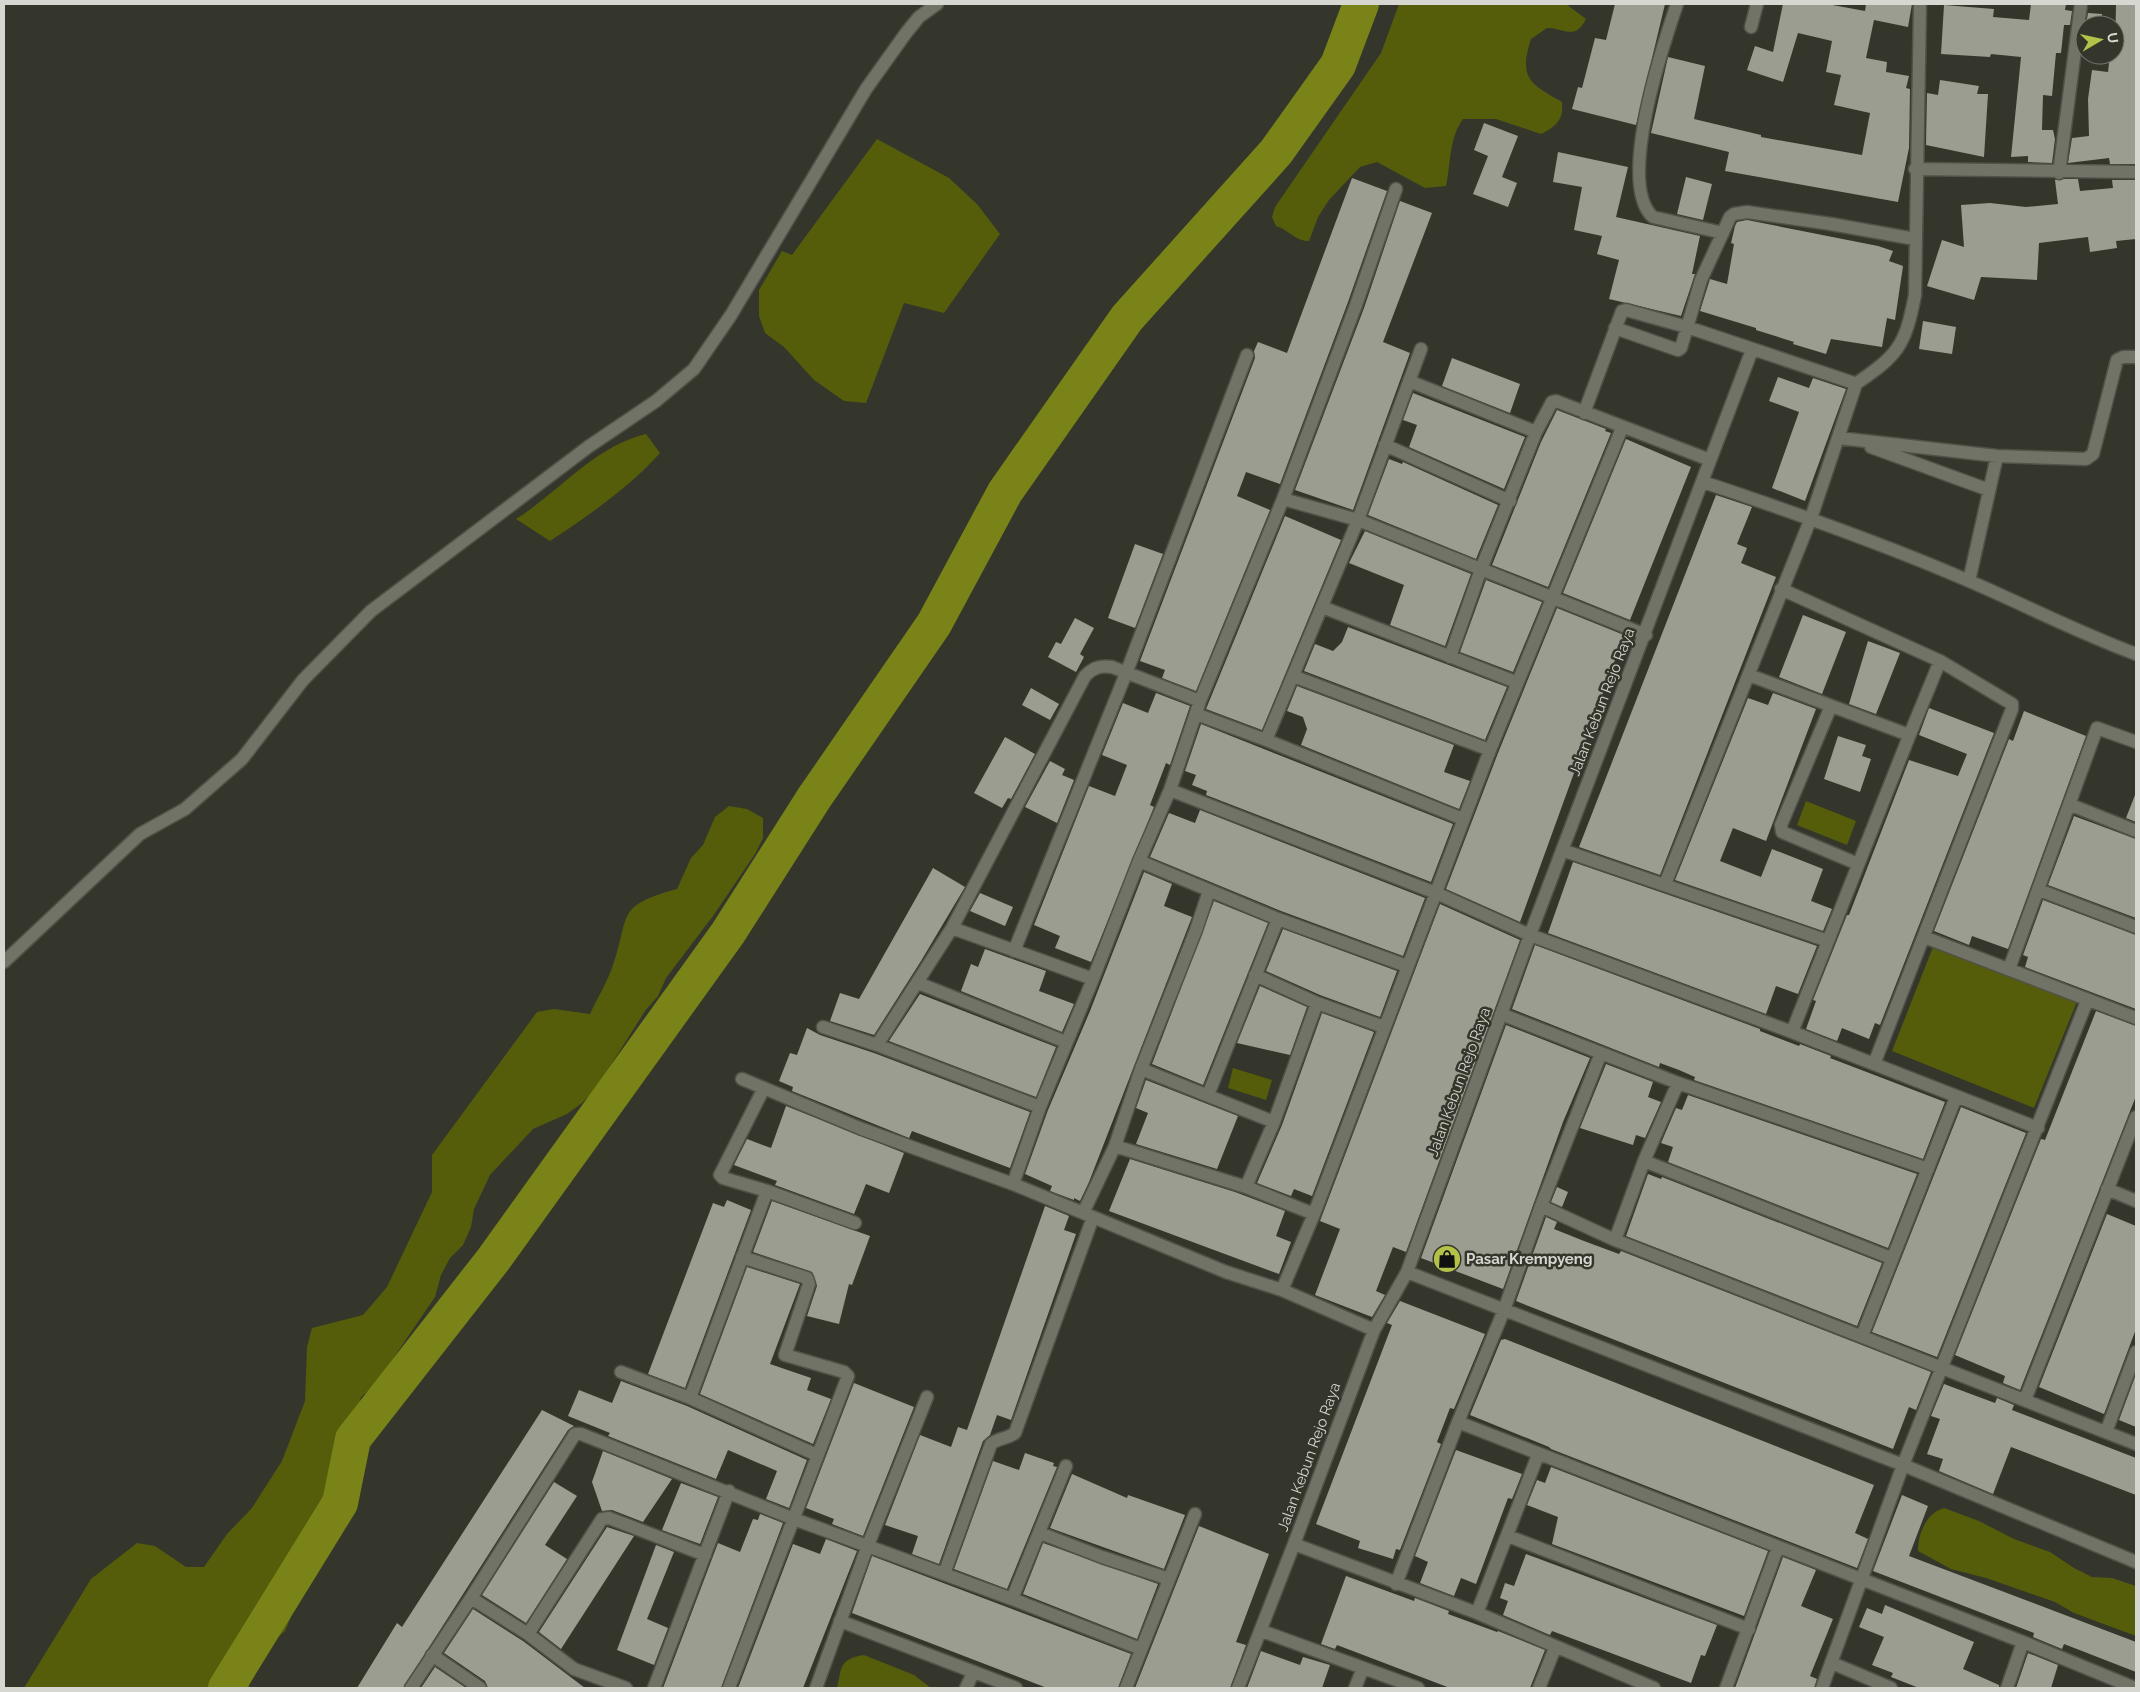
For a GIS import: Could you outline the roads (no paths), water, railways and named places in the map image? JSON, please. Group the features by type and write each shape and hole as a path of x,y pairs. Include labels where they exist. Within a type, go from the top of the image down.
{"street":[{"path":"4,962 140,834 185,809 242,759 303,680 371,611 588,447 656,401 694,369 736,306 866,89 919,17 937,4"},
{"path":"1677,4 1660,51 1643,128 1639,174 1641,190 1646,209 1653,217 1723,234"},
{"path":"1751,27 1757,4"},
{"path":"1854,385 1890,358 1901,346 1910,324 1915,295 1920,4"},
{"path":"2059,173 2081,4"},
{"path":"1916,169 2059,173 2136,172"},
{"path":"1013,1184 1040,1107 1139,861 1170,790 1200,701 1282,499 1356,305 1396,189"},
{"path":"1615,328 1678,350 1681,348 1701,280 1730,217 1734,214 1747,212 1915,239"},
{"path":"1584,413 1615,328 1622,311 1626,310 1688,327 1854,385"},
{"path":"1266,740 1358,520 1421,350"},
{"name":"Jalan Kebun Rejo Raya","path":"1238,1688 1262,1631 1374,1330 1407,1272 1530,935 1646,635 1752,350"},
{"path":"1014,951 1128,672 1247,355"},
{"path":"1845,439 1997,456 2081,460 2091,456 2117,360 2123,357 2136,357"},
{"path":"1409,381 1536,432"},
{"path":"1666,884 1781,589 1845,439 1855,389 1854,385"},
{"path":"1450,657 1481,569 1510,501 1536,432 1553,402 1710,460"},
{"path":"1282,1290 1314,1214 1516,682 1622,428"},
{"path":"1845,439 1989,490"},
{"path":"1385,446 1510,501"},
{"path":"1969,581 1997,456"},
{"path":"1703,482 1811,518 1969,581 2111,645 2136,654"},
{"path":"1282,499 1358,520 1551,599 1646,635"},
{"path":"1781,589 1940,661 2009,701 2012,709 1874,1064"},
{"path":"1322,607 1516,682"},
{"path":"1792,1032 1940,661"},
{"path":"877,1045 952,928 1085,676 1102,666 1128,672 1200,701"},
{"path":"1749,675 1909,735"},
{"path":"1293,676 1490,750"},
{"path":"1831,706 1781,825 1782,832 1858,864"},
{"path":"1196,714 1463,819"},
{"path":"2009,969 2071,805 2097,728 2136,742"},
{"path":"1170,790 1436,892 1530,935 1792,1032 2038,1128"},
{"path":"2071,805 2136,831"},
{"path":"1562,850 1828,941"},
{"path":"1139,861 1209,891 1407,966"},
{"path":"2039,890 2136,927"},
{"path":"944,1574 991,1444 996,1440 1008,1438 1014,1433 1088,1215 1209,891"},
{"path":"1208,1095 1278,918"},
{"path":"952,928 1093,979"},
{"path":"1924,936 2087,1001 2136,1018"},
{"path":"1255,975 1384,1028"},
{"path":"918,983 1066,1042"},
{"path":"1822,1688 1903,1465 2087,1001"},
{"path":"1246,1187 1274,1122 1318,1002"},
{"path":"1501,1014 1678,1082 1928,1168"},
{"path":"823,1027 877,1045 1040,1107"},
{"path":"1396,1584 1458,1422 1504,1310 1541,1206 1600,1053"},
{"path":"1141,1069 1274,1122"},
{"path":"742,1079 862,1129 1013,1184 1226,1272 1282,1290 1374,1330"},
{"path":"1615,1240 1644,1161 1678,1082"},
{"path":"764,1088 720,1175 723,1178 767,1191 855,1222"},
{"path":"1862,1336 1956,1097"},
{"path":"2025,1400 2136,1117"},
{"path":"1115,1146 1246,1187 1314,1214"},
{"path":"1644,1161 1892,1258"},
{"path":"2107,1189 2136,1200"},
{"path":"690,1398 767,1191"},
{"path":"1541,1206 1615,1240 2136,1444"},
{"path":"729,1688 848,1376 844,1372 784,1355 809,1284 807,1278 742,1257"},
{"path":"1407,1272 1903,1465 2136,1562"},
{"path":"2106,1432 2136,1352"},
{"path":"621,1372 690,1398 817,1455"},
{"path":"816,1688 868,1545 928,1397"},
{"path":"1458,1422 1538,1455 2024,1642 2104,1682 2135,1688"},
{"path":"411,1688 576,1434 582,1434 729,1491 794,1519 868,1545 1141,1649"},
{"path":"1477,1613 1538,1455"},
{"path":"1012,1599 1066,1466"},
{"path":"654,1688 729,1491"},
{"path":"1126,1688 1195,1514"},
{"path":"528,1634 602,1519 609,1518 705,1555"},
{"path":"1040,1533 1102,1557 1169,1579"},
{"path":"1508,1536 1749,1629"},
{"path":"1294,1544 1477,1613 1636,1685 1654,1688"},
{"path":"1726,1688 1778,1547"},
{"path":"471,1598 528,1634 574,1669 626,1688"},
{"path":"840,1621 1016,1688"},
{"path":"1262,1631 1418,1688"},
{"path":"2006,1688 2024,1642"},
{"path":"1539,1688 1555,1648"},
{"path":"432,1655 480,1688"},
{"path":"1832,1663 1891,1688"},
{"path":"1354,1688 1363,1668"},
{"path":"966,1688 973,1673"}],"waterway":[{"path":"226,1688 340,1503 353,1439 493,1260 728,933 814,798 934,624 1005,492 1127,318 1276,152 1338,65 1361,4"}],"place":[{"name":"Pasar Krempyeng","path":"1447,1259"}]}
